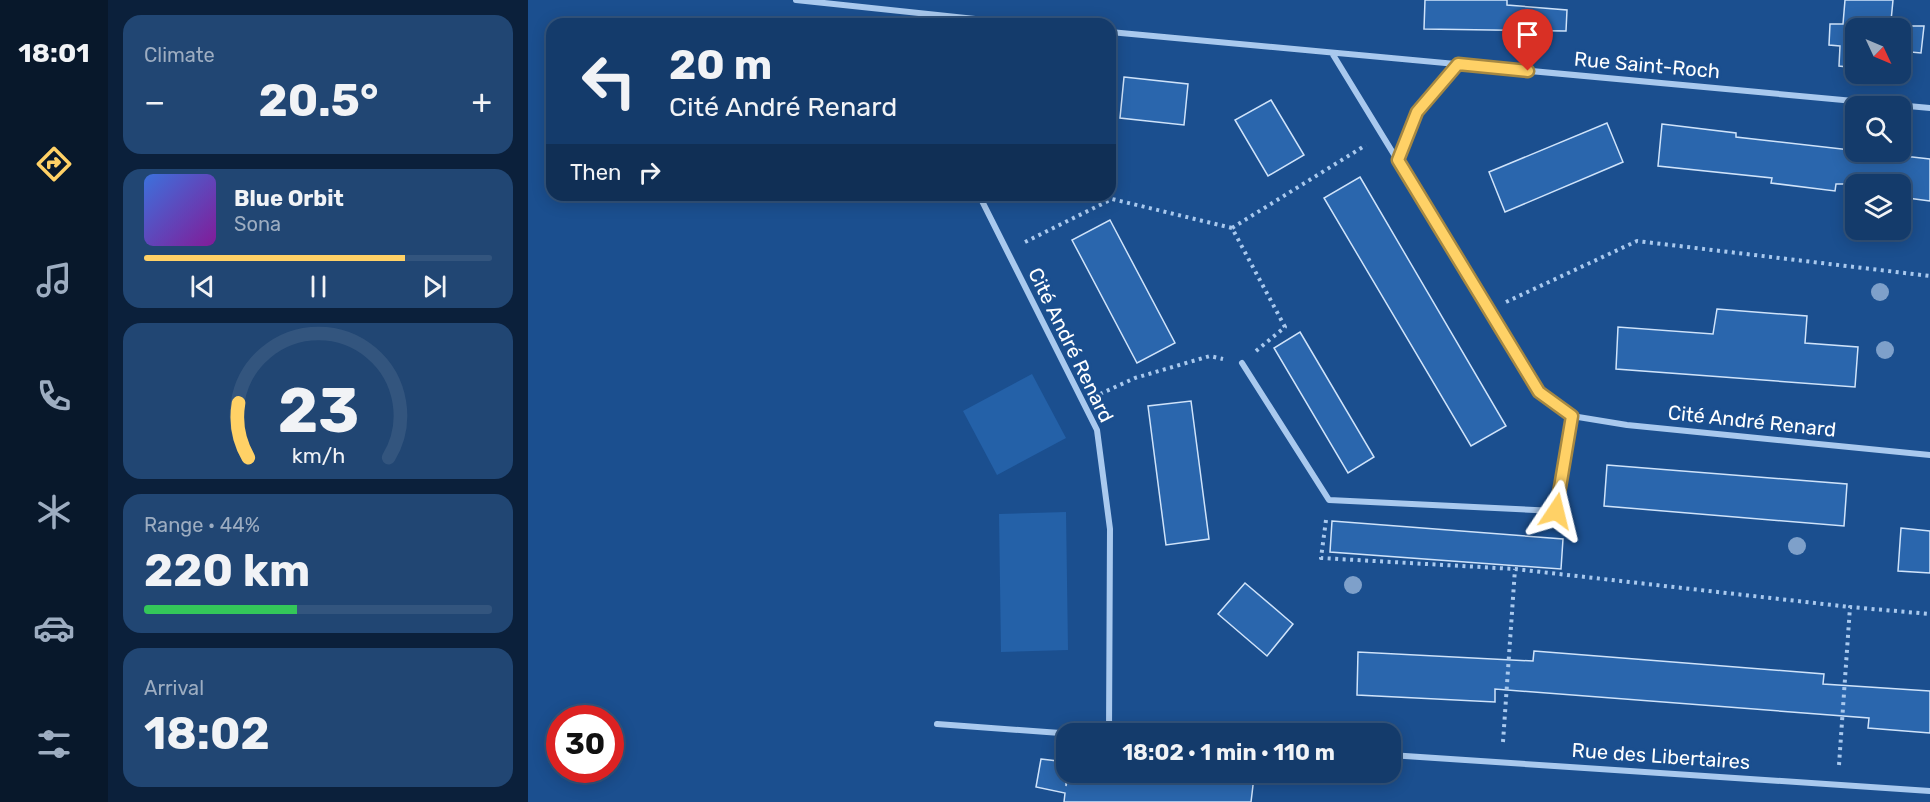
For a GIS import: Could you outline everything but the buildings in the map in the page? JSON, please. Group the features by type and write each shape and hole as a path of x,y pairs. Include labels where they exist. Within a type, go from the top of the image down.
{"street":[{"path":"796,0 954,18"},
{"name":"Rue Saint-Roch","path":"1116,33 1930,108"},
{"name":"Cité André Renard","path":"1332,52 1539,392 1572,416 1627,425 1930,455"},
{"path":"1398,160 1417,112 1458,64"},
{"name":"Cité André Renard","path":"982,201 1097,430 1110,529 1109,723"},
{"path":"1242,363 1329,500 1556,511 1572,416"},
{"path":"937,724 1056,733"},
{"name":"Rue des Libertaires","path":"1401,756 1930,791"}],"path":[{"path":"1116,200 1232,228 1382,135"},
{"path":"1007,251 1108,201"},
{"path":"1082,401 1135,378 1210,356 1242,363 1285,327 1232,228"},
{"path":"1489,310 1637,242 1930,276"},
{"path":"1329,500 1321,558 1515,569 1930,614"},
{"path":"1502,762 1515,569"},
{"path":"1838,785 1850,607"}],"shaded area":[{"path":"1032,374 1066,438 997,475 963,411"},
{"path":"1066,512 1068,650 1001,652 999,514"}],"route":[{"path":"1528,71 1458,64 1417,112 1398,160 1539,392 1572,416 1556,511"}]}
